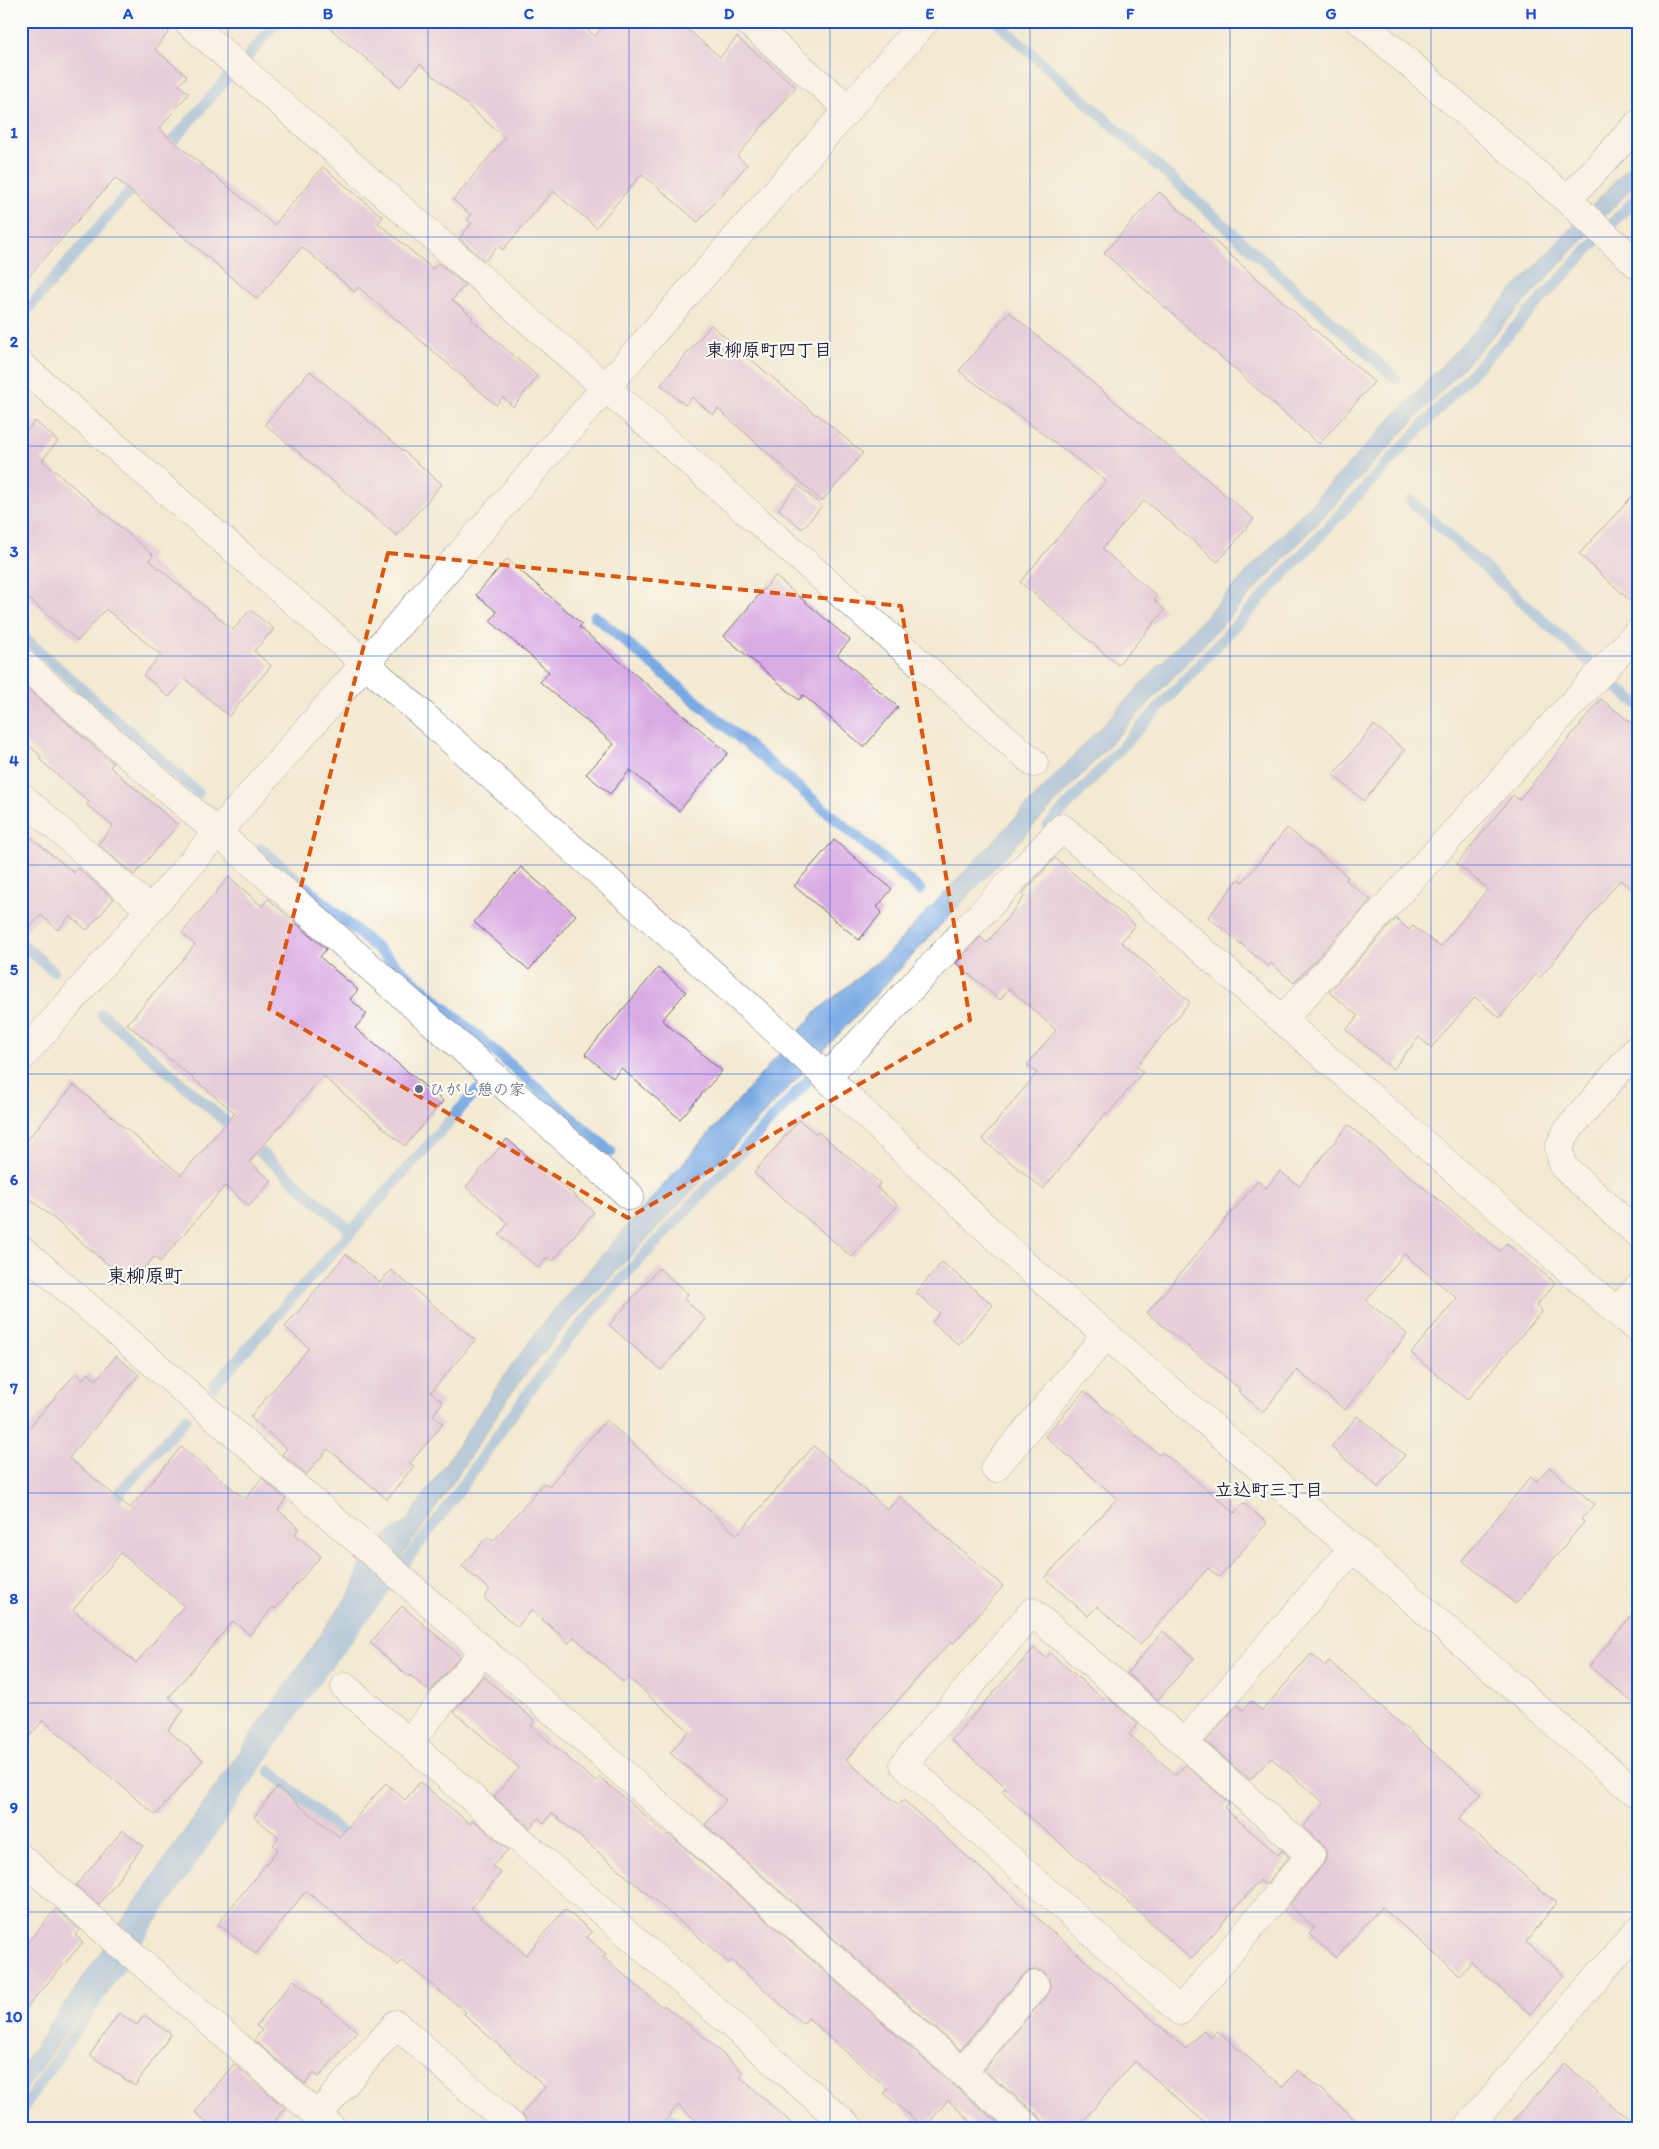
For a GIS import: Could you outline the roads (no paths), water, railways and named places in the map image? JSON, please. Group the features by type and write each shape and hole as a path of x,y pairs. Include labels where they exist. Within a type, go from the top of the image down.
{"street":[{"path":"187,21 1034,763"},
{"path":"747,21 849,109"},
{"path":"21,1058 925,21"},
{"path":"1360,21 1571,203 1638,265"},
{"path":"1571,203 1638,124"},
{"path":"21,365 365,663 788,1040 1023,1263 1638,1795"},
{"path":"1282,1020 1638,632"},
{"path":"21,662 218,832 630,1196"},
{"path":"21,796 150,910"},
{"path":"828,1076 1062,828 1638,1330"},
{"path":"1638,1048 1566,1131 1559,1148 1562,1166 1638,1234"},
{"path":"21,1249 407,1583 483,1652 962,2072 1029,2128"},
{"path":"1616,1312 1638,1288"},
{"path":"995,1468 1106,1335"},
{"path":"1184,1743 1353,1548"},
{"path":"1032,1612 1184,1743 1311,1855 1180,2011 904,1764 1032,1612"},
{"path":"409,1742 483,1652"},
{"path":"345,1687 850,2128"},
{"path":"21,1858 325,2122 396,2024 514,2128"},
{"path":"1476,2125 1638,1930"},
{"path":"962,2072 1035,1985"}],"water":[{"path":"1638,157 1638,181 566,1325 516,1386 442,1499 21,2096 21,2067 353,1588 362,1561 382,1538 406,1522 507,1372 550,1314 817,1011 887,954"}],"waterway":[{"path":"249,55 278,21"},
{"path":"999,24 1396,379"},
{"path":"164,151 230,75"},
{"path":"22,316 139,180"},
{"path":"1048,826 1638,196"},
{"path":"1411,501 1588,661"},
{"path":"595,616 920,890"},
{"path":"25,638 198,793"},
{"path":"1614,685 1638,704"},
{"path":"261,848 611,1152"},
{"path":"21,943 53,971"},
{"path":"102,1014 351,1231"},
{"path":"21,2111 315,1680 449,1505 519,1405 567,1341 616,1285 819,1069"},
{"path":"214,1386 476,1091"},
{"path":"106,1508 186,1418"},
{"path":"270,1771 353,1843"},
{"path":"658,2108 682,2128"}],"place":[{"name":"ひがし憩の家","path":"419,1089"}],"district":[{"name":"東柳原町四丁目","path":"769,350"},
{"name":"東柳原町","path":"145,1275"},
{"name":"立込町三丁目","path":"1269,1490"}]}
